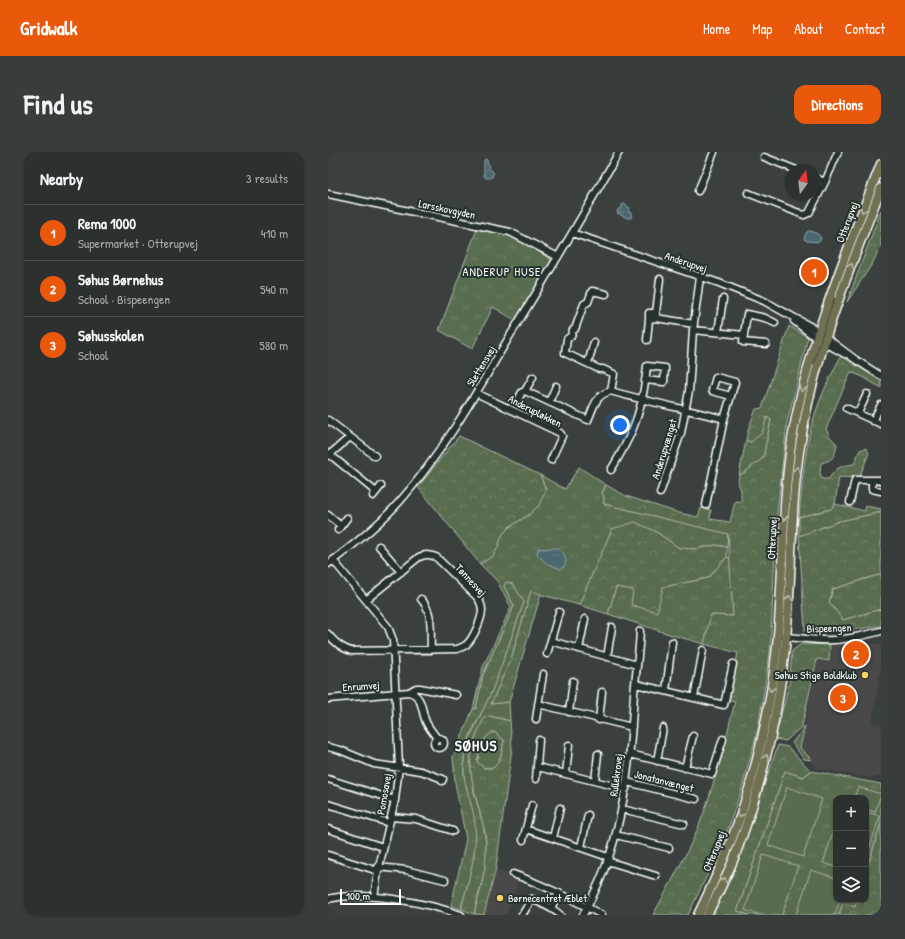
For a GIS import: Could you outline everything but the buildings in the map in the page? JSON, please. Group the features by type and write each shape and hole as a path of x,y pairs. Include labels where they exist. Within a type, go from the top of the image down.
{"main road":[{"name":"Otterupvej","path":"707,915 735,855 749,818 768,750 777,703 782,675 784,509 788,468 799,404 821,337 841,268 881,164"},
{"name":"Otterupvej","path":"698,915 726,853 741,815 767,715 782,637 792,509 800,441 821,337 842,290 881,188"}],"street":[{"name":"Slettensvej","path":"331,562 349,549 380,521 407,493 428,467 476,393 619,152"},
{"path":"698,191 714,152"},
{"path":"748,193 804,215 809,213 838,152"},
{"path":"764,157 785,166"},
{"path":"821,180 825,182"},
{"name":"Larsskovgyden","path":"328,194 510,232 558,257"},
{"name":"Anderupvej","path":"572,233 759,299 791,316 794,320 881,376"},
{"name":"Anderupvænget","path":"660,494 678,440 686,409 700,277"},
{"path":"656,316 660,279"},
{"path":"525,391 588,420 599,396 610,390 614,374 603,369 599,369 565,352 567,339 571,336 573,330 575,329 584,304 588,302 592,291 606,294"},
{"path":"718,332 723,299"},
{"path":"647,340 649,313 694,327 744,335"},
{"path":"766,344 743,342 747,314 765,318 774,323"},
{"path":"588,363 594,342"},
{"path":"517,402 533,377"},
{"path":"611,470 626,444 635,423 642,400 645,380"},
{"path":"549,402 556,386"},
{"name":"Anderupvænget","path":"610,390 642,400 686,409 724,420"},
{"name":"Anderupløkken","path":"476,393 560,433 562,436 551,460"},
{"path":"858,413 867,394"},
{"path":"706,505 730,396"},
{"path":"873,421 881,405"},
{"path":"846,408 881,424"},
{"path":"328,420 375,456"},
{"path":"350,437 329,454 374,494 381,486"},
{"path":"850,502 855,480 881,480"},
{"path":"872,480 872,489 881,491"},
{"path":"328,515 340,528 347,518"},
{"path":"379,546 401,572"},
{"name":"Tønnesvej","path":"328,634 336,644 343,649 351,651 457,649 467,645 471,640 481,618 481,605 478,598 431,555 419,557 366,600"},
{"name":"Pomosavej","path":"331,562 366,600 388,627 393,640 399,767 395,800 378,869 374,897"},
{"path":"421,598 427,604 430,614 430,650"},
{"path":"547,654 559,612"},
{"path":"579,649 585,619"},
{"path":"607,656 612,627"},
{"name":"Rullekrovej","path":"583,915 598,885 608,859 616,835 622,809 630,754 640,631"},
{"name":"Bispeengen","path":"782,637 834,640 881,631"},
{"path":"777,703 785,679 790,644 794,640 802,638"},
{"path":"551,641 637,665"},
{"path":"666,691 672,642"},
{"path":"694,698 703,650"},
{"path":"636,684 724,705 733,664"},
{"path":"536,719 543,674"},
{"path":"569,712 573,681"},
{"path":"396,694 409,692 420,688 456,695"},
{"path":"409,692 416,695 420,699 428,726 437,738"},
{"path":"600,720 602,692"},
{"name":"Enrumvej","path":"328,699 396,694"},
{"path":"538,704 632,727"},
{"path":"657,761 664,728"},
{"path":"686,768 693,736"},
{"path":"630,754 712,774 723,739"},
{"path":"536,779 539,740"},
{"path":"566,774 569,745"},
{"path":"328,747 340,750 374,764 421,770 443,779 442,782"},
{"path":"595,781 598,754"},
{"path":"538,767 626,789"},
{"path":"328,779 395,800"},
{"name":"Jonatanvænget","path":"627,782 696,799"},
{"path":"328,804 390,820 416,819 454,831"},
{"path":"523,840 532,804"},
{"path":"554,838 560,808"},
{"path":"622,809 684,824"},
{"path":"581,847 588,815"},
{"path":"328,829 383,847"},
{"path":"526,829 581,847 608,859 656,876"},
{"path":"616,835 669,848"},
{"path":"328,855 378,869 406,870 445,880"},
{"path":"513,874 559,893 602,915"},
{"path":"551,908 559,893"},
{"path":"328,899 338,896 352,895 374,897 414,903 461,915"},
{"path":"522,915 532,899 551,908 560,915"},
{"path":"434,915 435,908"}],"shaded area":[{"path":"856,641 881,645 881,666 872,723 881,725 881,776 871,778 817,768 801,748 817,660 829,663 832,643"},
{"name":"Børnecentret Æblet","path":"495,870 511,875 509,879 519,879 506,915 484,915"}],"green space":[{"path":"881,210 881,246 872,264 847,302"},
{"path":"477,229 510,234 552,260 515,320 493,307 472,349 439,330"},
{"path":"789,326 808,337 787,423 777,513 770,653 758,729 743,784 725,838 688,915 653,915 698,828 714,781 735,701 727,699 738,653 704,644 711,615 733,616 728,534 604,504 604,497 602,493 606,485 626,496 679,513 698,517 701,508 711,510 710,519 730,522 735,501 741,502 741,491 738,482 739,475 744,473 763,458 771,420 767,417 762,433 751,442 746,440 756,409 762,408"},
{"path":"841,356 881,380 881,388 863,377 851,372 826,429 830,437 837,444 833,457 821,463 820,473 822,479 829,479 839,468 854,464 860,450 866,448 869,453 859,478 839,477 835,504 831,509 799,517 804,464 812,423 825,388"},
{"path":"767,417 771,420 763,458 744,473 739,475 746,440 751,442"},
{"path":"459,436 540,475 546,490 539,505 530,514 509,527 502,535 493,556 480,564 418,487"},
{"path":"579,467 606,485 602,493 604,497 604,504 728,533 727,547 716,545 696,549 679,548 655,531 612,529 579,605 531,592 512,656 491,704 509,702 510,721 489,716 484,718 472,749 470,764 474,792 483,824 486,844 486,864 474,914 461,909 474,855 474,820 464,781 464,756 471,735 491,693 524,602 504,586 514,606 483,675 476,709 473,709 483,667 511,607 497,581 480,564 493,556 502,535 509,527 530,514 546,490 540,475 565,489"},
{"path":"835,504 865,511 866,506 881,509 881,513 840,521 799,536 799,517 831,509"},
{"path":"881,513 881,574 833,589 829,602 843,620 881,609 881,626 843,631 805,631 799,536 840,521"},
{"path":"635,522 655,531 679,548 696,549 716,545 727,547 727,557 708,578 663,587 657,612 631,605 633,590 616,587 608,614 579,605 612,529"},
{"path":"727,557 730,558 733,616 711,615 704,644 608,614 616,586 633,590 663,587 708,578"},
{"path":"881,574 881,609 843,620 829,602 833,589"},
{"path":"506,582 513,584 524,602 491,693 471,733 464,757 463,767 465,783 474,814 476,834 472,866 461,909 451,906 466,839 455,783 453,757 473,709 476,709 483,675 514,606 504,586"},
{"path":"531,591 541,594 509,702 491,704 512,656"},
{"path":"801,644 830,645 829,661 817,659 802,726 786,741 775,739 789,684 792,651"},
{"path":"489,716 510,721 512,748 496,868 484,915 474,914 484,871 486,845 484,827 471,772 471,757 473,745 484,718","holes":["494,732 504,740 500,759 493,768 484,768 477,762 482,744 486,737"]},
{"path":"805,726 800,748 812,760 804,759 792,743"},
{"path":"494,732 504,740 501,755 493,768 484,768 477,762 481,744 489,734"},
{"path":"778,745 788,747 811,771 803,777 785,771 737,911 749,915 711,915 740,853"},
{"path":"785,771 803,777 811,771 881,784 881,823 869,862 869,795 833,795 833,903 843,903 839,915 749,915 737,911"},
{"path":"787,787 822,799 803,857 768,845"},
{"path":"858,787 881,794 875,812 869,810 869,795 855,795"},
{"path":"869,813 880,816 869,850"},
{"path":"881,823 881,909 874,915 839,915 843,903 855,907 856,903 869,903 869,862"},
{"path":"833,832 833,866 823,863"},
{"path":"763,855 798,866 782,915 761,915 745,910"},
{"path":"811,870 833,877 833,903 839,903 835,915 796,915"},
{"path":"843,903 856,903 855,907"}],"water":[{"path":"485,159 487,160 489,168 494,173 491,178 486,178 484,176"},
{"path":"624,204 630,208 628,212 632,213 631,218 627,218 617,213 618,209 621,209 622,205"},
{"path":"808,231 814,232 821,238 819,242 807,241 804,239"},
{"path":"556,548 562,552 566,561 564,567 561,569 546,563 537,554 538,549"}],"place":[{"name":"Rema 1000","path":"814,272"},
{"name":"Søhus Børnehus","path":"856,654"},
{"name":"Søhus Stige Boldklub","path":"865,675"},
{"name":"Søhusskolen","path":"843,698"},
{"name":"Børnecentret Æblet","path":"500,898"}],"district":[{"name":"ANDERUP HUSE","path":"502,272"},
{"name":"SØHUS","path":"476,746"}]}
